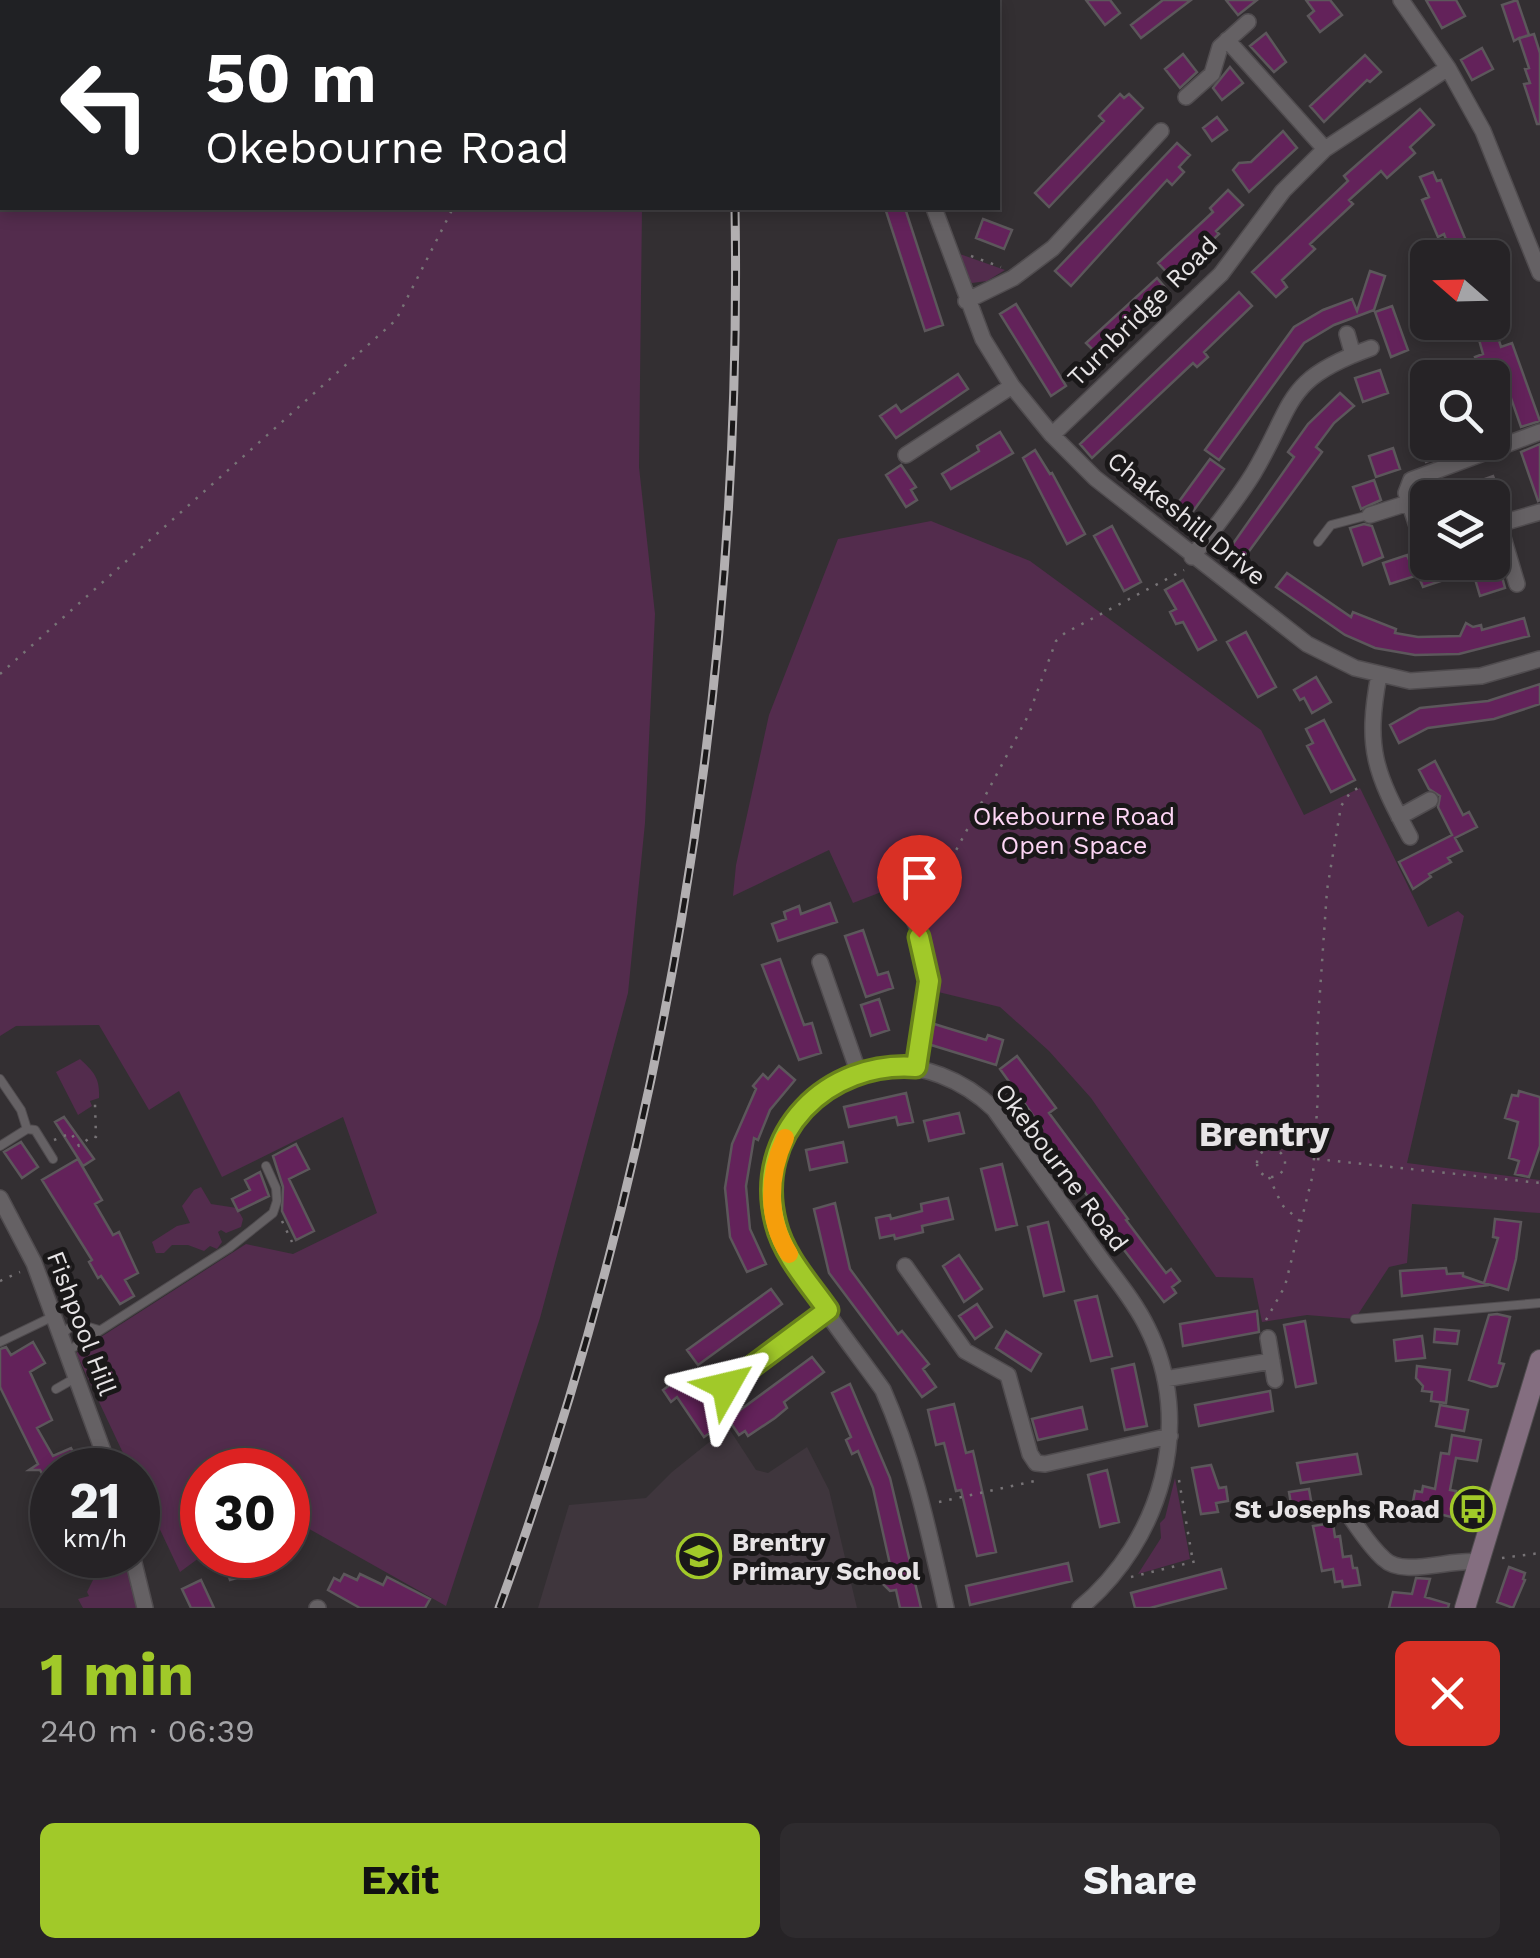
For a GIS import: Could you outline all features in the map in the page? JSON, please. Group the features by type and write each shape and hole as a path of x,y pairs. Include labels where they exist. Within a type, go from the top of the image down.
{"street":[{"path":"1401,0 1444,50 1448,68 1483,131 1540,273"},
{"path":"1186,97 1212,74 1220,47 1248,22"},
{"path":"1227,40 1325,149"},
{"name":"Turnbridge Road","path":"1052,435 1221,274 1283,190 1325,149 1448,68"},
{"path":"966,301 1020,274 1053,248 1161,131"},
{"name":"Chakeshill Drive","path":"935,210 983,339 1012,386 1052,435 1095,478 1318,651 1355,668 1410,681 1458,680 1540,659"},
{"path":"1347,334 1353,355"},
{"path":"1196,560 1252,475 1294,394 1316,372 1371,348"},
{"path":"906,455 1012,386"},
{"path":"1510,440 1540,432"},
{"path":"1410,509 1406,493 1412,480 1450,460"},
{"path":"1370,515 1408,503"},
{"path":"1510,521 1540,512"},
{"path":"1510,566 1516,584"},
{"path":"1379,675 1372,721 1373,755 1378,775 1410,837"},
{"path":"1399,816 1430,800"},
{"path":"820,962 858,1072"},
{"name":"Okebourne Road","path":"946,1608 923,1506 894,1414 883,1390 785,1248 772,1204 777,1156 794,1121 807,1103 840,1079 858,1072 916,1067 943,1074 963,1084 994,1109 1135,1307 1156,1346 1165,1379 1170,1436 1166,1471 1146,1526 1110,1580 1080,1608"},
{"name":"Fishpool Hill","path":"0,1198 34,1263 102,1448"},
{"path":"905,1266 965,1350 1008,1376 1036,1463 1170,1436"},
{"path":"726,1386 828,1310"},
{"path":"1268,1338 1276,1380"},
{"path":"1465,1608 1540,1360"},
{"path":"1165,1379 1272,1361"},
{"path":"1344,1508 1385,1561 1402,1569 1452,1561 1478,1562"},
{"path":"138,1578 145,1608"}],"lane":[{"path":"1318,542 1330,525 1370,515"},
{"path":"890,884 912,920 929,981 916,1067"},
{"path":"0,1079 21,1110 26,1128"},
{"path":"0,1146 26,1128 35,1130 53,1159"},
{"path":"68,1351 230,1248 272,1213 277,1201 276,1188 266,1166"},
{"path":"1354,1319 1540,1303"},
{"path":"0,1342 54,1316"},
{"path":"61,1334 74,1324 99,1330"},
{"path":"56,1390 78,1377"}],"path":[{"path":"0,674 396,320 452,210"},
{"path":"946,247 1020,274"},
{"path":"912,920 953,856 1029,714 1056,641 1196,560"},
{"path":"1268,1338 1266,1320 1286,1286 1316,1158 1321,978 1336,833 1346,798 1378,775"},
{"path":"44,1144 70,1134 78,1146 96,1137 95,1104 91,1099"},
{"path":"1268,1176 1280,1174 1285,1162 1283,1155 1272,1149 1265,1150 1257,1160 1261,1173 1268,1176 1292,1218 1302,1223"},
{"path":"1316,1158 1540,1183"},
{"path":"272,1213 281,1219 292,1242"},
{"path":"0,1281 34,1263"},
{"path":"1166,1471 1178,1474 1193,1562"},
{"path":"1478,1562 1540,1552"},
{"path":"1110,1580 1201,1560"}],"shaded area":[{"name":"Brentry Primary School","path":"728,1427 756,1470 768,1473 807,1447 829,1490 857,1608 538,1608 569,1505 646,1498"}],"green space":[{"path":"0,210 642,210 639,467 655,614 645,823 628,993 540,1318 446,1606 310,1529 310,1448 180,1448 180,1572 160,1530 160,1448 121,1448 76,1353 246,1244 293,1254 377,1213 343,1117 222,1177 179,1091 149,1110 99,1025 16,1026 0,1036"},
{"path":"957,253 1005,270 987,281 972,283 966,278"},
{"name":"Okebourne Road Open Space","path":"931,521 1030,561 1261,730 1304,815 1360,788 1428,927 1458,911 1464,916 1407,1163 1540,1180 1540,1213 1412,1204 1407,1263 1389,1267 1355,1319 1307,1315 1262,1322 1253,1278 1216,1277 1091,1098 1049,1051 1000,1007 926,989 907,923 889,889 853,903 829,850 733,896 736,865 769,715 838,539"},
{"path":"80,1059 95,1076 99,1098 90,1101 92,1106 78,1115 56,1072"},
{"path":"201,1187 211,1204 237,1208 243,1219 241,1227 218,1232 222,1242 217,1249 210,1246 204,1251 172,1245 164,1253 156,1253 152,1242 177,1226 190,1223 182,1206"},
{"path":"1175,1478 1190,1559 1138,1574 1161,1538 1160,1523 1165,1518"},
{"path":"94,1578 134,1578 140,1608 83,1608 78,1599 89,1596"}],"building":[{"path":"1086,0 1110,0 1120,13 1105,25"},
{"path":"1163,0 1191,0 1141,38 1131,25"},
{"path":"1226,0 1257,0 1238,15"},
{"path":"1306,0 1330,0 1342,15 1320,32 1308,16 1314,11"},
{"path":"1426,0 1456,0 1465,16 1442,28"},
{"path":"1517,0 1529,35 1520,38 1534,34 1540,53 1540,124 1524,84 1530,83 1525,69 1529,68 1519,38 1514,41 1502,5"},
{"path":"1266,33 1286,62 1274,72 1250,46"},
{"path":"1482,48 1493,69 1472,80 1461,60"},
{"path":"1183,54 1197,72 1180,88 1165,69"},
{"path":"1365,55 1381,72 1370,82 1367,80 1324,122 1310,106"},
{"path":"1230,67 1243,83 1222,100 1213,88"},
{"path":"1120,94 1124,98 1129,94 1143,108 1049,207 1035,193 1104,121 1099,116"},
{"path":"1420,109 1434,125 1410,147 1415,153 1387,178 1381,171 1349,200 1353,204 1310,244 1315,249 1282,280 1287,287 1276,297 1252,272 1348,181 1344,176"},
{"path":"1217,117 1227,130 1212,141 1203,128"},
{"path":"1283,131 1297,148 1249,192 1233,170 1239,163 1251,162"},
{"path":"1177,143 1190,155 1179,167 1184,172 1172,185 1167,180 1071,286 1055,271"},
{"path":"1433,172 1437,181 1441,180 1466,240 1446,240 1444,234 1438,237 1422,200 1429,197 1420,177"},
{"path":"1228,190 1243,205 1216,231 1219,234 1172,278 1158,263 1213,212 1210,208"},
{"path":"886,210 906,210 943,325 925,331"},
{"path":"983,219 1012,230 1004,249 976,238"},
{"path":"1370,271 1385,276 1374,310 1334,325 1304,343 1219,460 1205,450 1294,327 1352,299 1357,311"},
{"path":"1157,278 1169,292 1099,356 1086,343"},
{"path":"1239,292 1252,306 1204,352 1208,357 1197,367 1193,363 1092,458 1080,444"},
{"path":"1016,304 1066,386 1051,396 1000,314"},
{"path":"1392,306 1408,350 1391,357 1375,312"},
{"path":"1479,340 1499,340 1501,347 1512,343 1540,421 1521,427 1510,395 1510,360 1476,360 1475,357 1483,354"},
{"path":"1380,370 1388,393 1363,402 1355,378"},
{"path":"958,374 968,389 896,438 880,416 896,405 901,412"},
{"path":"1340,393 1354,406 1334,423 1316,447 1322,452 1244,558 1230,548 1294,457 1288,452 1308,424"},
{"path":"1000,432 1013,453 951,489 942,474 979,451 977,446"},
{"path":"1540,444 1540,500 1538,501 1521,452"},
{"path":"1393,448 1400,469 1376,477 1369,456"},
{"path":"1035,450 1085,534 1067,544 1023,458"},
{"path":"1210,459 1224,469 1186,521 1172,511"},
{"path":"901,465 916,487 911,490 917,500 906,507 886,475"},
{"path":"1374,480 1381,500 1361,509 1353,487"},
{"path":"1112,526 1141,582 1124,591 1094,536"},
{"path":"1372,526 1383,557 1363,565 1350,528"},
{"path":"1407,555 1410,578 1390,584 1383,563"},
{"path":"1287,573 1351,617 1353,612 1396,629 1395,633 1460,636 1466,623 1473,627 1481,625 1482,630 1524,618 1529,636 1459,654 1415,655 1375,648 1345,635 1276,587"},
{"path":"1183,580 1216,640 1198,650 1183,622 1176,624 1170,612 1176,609 1165,590"},
{"path":"1420,580 1444,580 1423,587"},
{"path":"1475,580 1503,580 1505,588 1480,596"},
{"path":"1246,632 1276,687 1258,697 1227,642"},
{"path":"1316,677 1331,702 1312,713 1294,690"},
{"path":"1540,684 1540,704 1494,719 1428,728 1399,743 1390,725 1420,708 1488,701"},
{"path":"1324,720 1355,780 1331,792 1307,746 1313,743 1306,729"},
{"path":"1435,761 1463,815 1469,812 1477,827 1455,838 1462,851 1448,858 1451,862 1413,889 1399,862 1452,835 1438,807 1440,796 1429,789 1419,770"},
{"path":"830,903 837,922 778,941 772,924 786,919 784,912 799,906 801,914"},
{"path":"863,930 878,975 888,972 893,988 866,997 845,936"},
{"path":"780,959 804,1025 812,1023 821,1053 799,1060 762,965"},
{"path":"879,999 889,1030 871,1036 861,1005"},
{"path":"931,1023 986,1040 988,1035 1003,1040 996,1065 928,1044"},
{"path":"1017,1056 1056,1108 1049,1113 1126,1220 1166,1273 1171,1269 1180,1281 1172,1287 1176,1293 1164,1302 1101,1220 1104,1218 1039,1131 1042,1128 1000,1069"},
{"path":"779,1066 795,1080 770,1110 758,1140 754,1138 746,1186 750,1229 766,1264 747,1272 730,1237 725,1188 732,1144 756,1089 753,1086 763,1074 768,1079"},
{"path":"1519,1091 1540,1097 1540,1146 1529,1177 1515,1174 1519,1161 1509,1158 1518,1122 1505,1118 1512,1095 1518,1096"},
{"path":"906,1093 913,1122 898,1125 896,1117 849,1127 844,1107"},
{"path":"959,1113 964,1133 929,1141 924,1121"},
{"path":"64,1117 94,1159 83,1166 55,1122"},
{"path":"21,1142 38,1167 22,1178 4,1152"},
{"path":"843,1142 847,1162 810,1170 806,1150"},
{"path":"296,1144 309,1169 289,1179 314,1231 296,1240 282,1211 283,1187 273,1156"},
{"path":"78,1159 102,1200 95,1204 113,1235 119,1232 138,1273 125,1280 134,1296 120,1304 101,1276 98,1278 89,1262 92,1260 42,1180"},
{"path":"1002,1164 1017,1225 996,1230 981,1169"},
{"path":"260,1172 269,1196 238,1211 232,1199 250,1190 245,1180"},
{"path":"948,1198 953,1219 922,1226 923,1232 895,1239 894,1235 880,1238 876,1218 890,1215 891,1219 922,1211 921,1204"},
{"path":"835,1203 850,1269 898,1334 902,1331 929,1364 923,1369 936,1387 922,1397 829,1273 814,1209"},
{"path":"1495,1219 1521,1222 1508,1290 1484,1283 1498,1238 1493,1237"},
{"path":"1048,1222 1064,1291 1044,1296 1028,1227"},
{"path":"959,1255 982,1289 964,1302 943,1266"},
{"path":"1446,1268 1447,1274 1463,1273 1489,1285 1402,1296 1400,1271"},
{"path":"771,1289 782,1304 698,1365 687,1350"},
{"path":"1097,1296 1112,1356 1091,1361 1075,1301"},
{"path":"977,1304 992,1327 975,1339 959,1316"},
{"path":"1257,1311 1259,1332 1183,1346 1180,1324"},
{"path":"1489,1315 1510,1317 1499,1363 1504,1364 1497,1386 1491,1387 1469,1380"},
{"path":"1305,1321 1316,1383 1296,1387 1284,1325"},
{"path":"1435,1329 1459,1331 1457,1344 1434,1342"},
{"path":"1006,1331 1041,1354 1031,1371 996,1348"},
{"path":"1422,1336 1425,1358 1396,1361 1394,1340"},
{"path":"33,1342 45,1363 30,1372 52,1420 37,1428 48,1448 30,1448 0,1387 0,1349 6,1347 11,1355"},
{"path":"812,1357 824,1372 784,1402 787,1408 775,1418 748,1436 745,1431 739,1435 728,1419"},
{"path":"1134,1364 1147,1426 1125,1430 1112,1369"},
{"path":"1417,1366 1450,1370 1446,1403 1431,1401 1432,1392 1422,1391 1423,1386 1416,1378"},
{"path":"686,1373 723,1424 704,1437 677,1397 671,1402 663,1390"},
{"path":"850,1384 890,1478 921,1608 900,1608 896,1590 890,1591 882,1583 891,1569 873,1488 858,1451 852,1454 846,1440 851,1437 832,1393"},
{"path":"1270,1391 1273,1411 1199,1426 1195,1405"},
{"path":"954,1404 966,1453 973,1451 996,1552 977,1556 961,1490 956,1491 944,1443 936,1445 928,1410"},
{"path":"1440,1405 1468,1410 1464,1431 1436,1426"},
{"path":"1082,1407 1087,1429 1038,1440 1032,1419"},
{"path":"1452,1435 1481,1440 1477,1461 1456,1458 1450,1490 1456,1491 1451,1517 1412,1507 1415,1491 1422,1492 1423,1486 1435,1489 1441,1453 1449,1454"},
{"path":"1357,1454 1361,1474 1301,1483 1297,1463"},
{"path":"1211,1465 1219,1488 1226,1487 1228,1501 1216,1503 1218,1512 1201,1514 1192,1468"},
{"path":"1107,1470 1119,1522 1100,1527 1088,1475"},
{"path":"1309,1489 1313,1512 1293,1516 1289,1492"},
{"path":"1333,1523 1335,1537 1340,1536 1343,1557 1351,1556 1360,1585 1343,1587 1342,1581 1335,1582 1333,1569 1322,1571 1313,1526"},
{"path":"1068,1563 1072,1581 970,1605 966,1586"},
{"path":"1509,1567 1525,1573 1513,1608 1497,1602"},
{"path":"1221,1569 1226,1588 1150,1608 1135,1608 1131,1593"},
{"path":"344,1574 357,1580 360,1574 383,1585 387,1577 430,1599 425,1608 360,1608 328,1590 334,1578 340,1581"},
{"path":"1416,1578 1430,1579 1425,1597 1449,1604 1448,1608 1389,1608 1393,1592 1412,1594"},
{"path":"201,1580 214,1608 191,1608 182,1589"}],"railway":[{"path":"499,1608 557,1439 606,1268 648,1094 681,919 707,742 725,565 734,386 735,210"}],"slow traffic":[{"path":"785,1138 772,1181 772,1204 776,1227 789,1254"}],"place":[{"name":"St Josephs Road","path":"1473,1509"},
{"name":"Brentry Primary School","path":"699,1556"}],"district":[{"name":"Brentry","path":"1264,1134"}],"route":[{"path":"726,1386 828,1310 785,1248 776,1227 772,1181 777,1156 807,1103 840,1079 880,1068 916,1067 929,981 919,937"}]}
